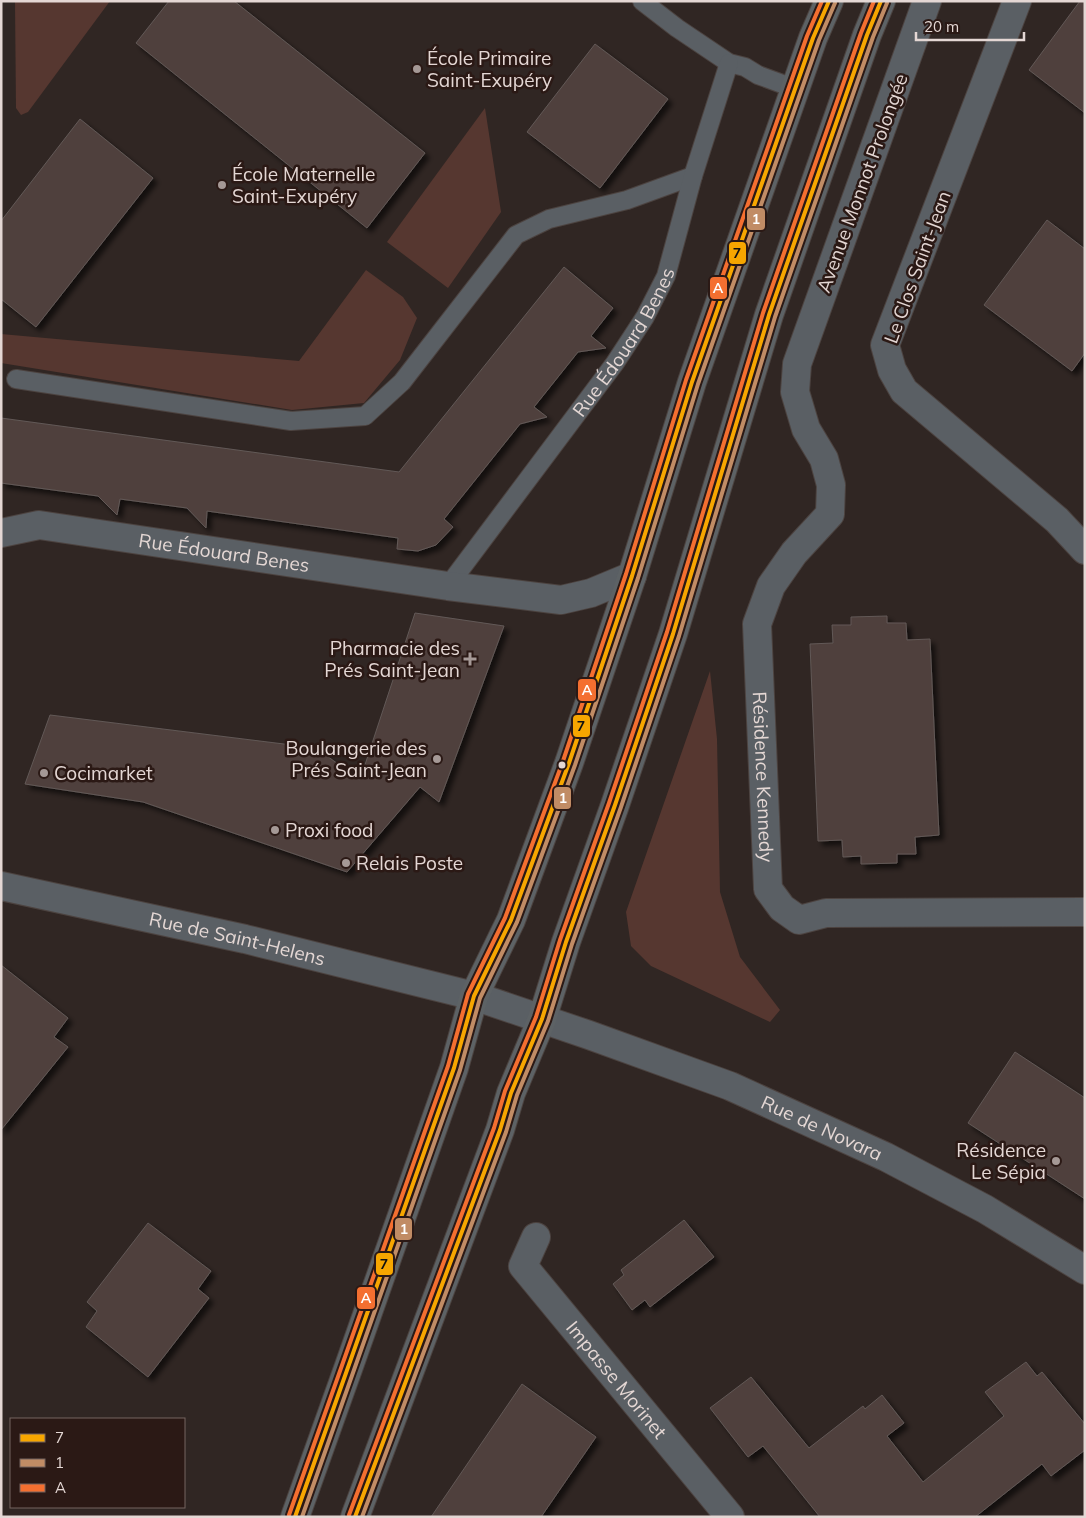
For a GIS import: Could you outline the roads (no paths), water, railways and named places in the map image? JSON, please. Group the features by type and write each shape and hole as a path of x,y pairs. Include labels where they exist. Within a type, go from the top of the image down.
{"main road":[{"path":"295,1517 454,1068 474,996 511,920 569,763 632,576 692,382 813,38 829,1"},
{"path":"355,1517 500,1130 511,1093 542,1019 566,942 673,634 769,316 864,44 881,1"}],"street":[{"name":"Avenue Monnot Prolongée","path":"797,364 928,1"},
{"name":"Le Clos Saint-Jean","path":"1017,1 885,345 892,370 904,391 1057,520 1085,550"},
{"name":"Résidence Kennedy","path":"797,364 795,392 806,429 824,459 831,485 830,514 794,553 771,586 758,624 768,889 782,908 799,920 826,913 1085,912"},
{"name":"Rue Édouard Benes","path":"1,533 39,525 448,586 560,600 591,593 632,576"},
{"name":"Rue de Saint-Helens","path":"1,886 245,939 474,996 542,1019"},
{"name":"Rue de Novara","path":"542,1019 730,1086 877,1153 985,1209 1085,1270"},
{"name":"Impasse Morinet","path":"536,1237 523,1266 730,1517"}],"lane":[{"path":"642,1 676,28 729,63 745,67 758,75 796,89"},
{"name":"Rue Édouard Benes","path":"448,586 615,363 645,317 666,276 693,176 729,63"},
{"path":"16,379 291,421 365,416 402,382 516,234 549,219 627,200 693,176"}],"place":[{"name":"École Primaire Saint-Exupéry","path":"417,69"},
{"name":"École Maternelle Saint-Exupéry","path":"222,185"},
{"name":"Pharmacie des Prés Saint-Jean","path":"470,659"},
{"name":"Boulangerie des Prés Saint-Jean","path":"437,759"},
{"name":"Cocimarket","path":"44,773"},
{"name":"Proxi food","path":"275,830"},
{"name":"Relais Poste","path":"346,863"},
{"name":"Résidence Le Sépia","path":"1056,1161"}]}
